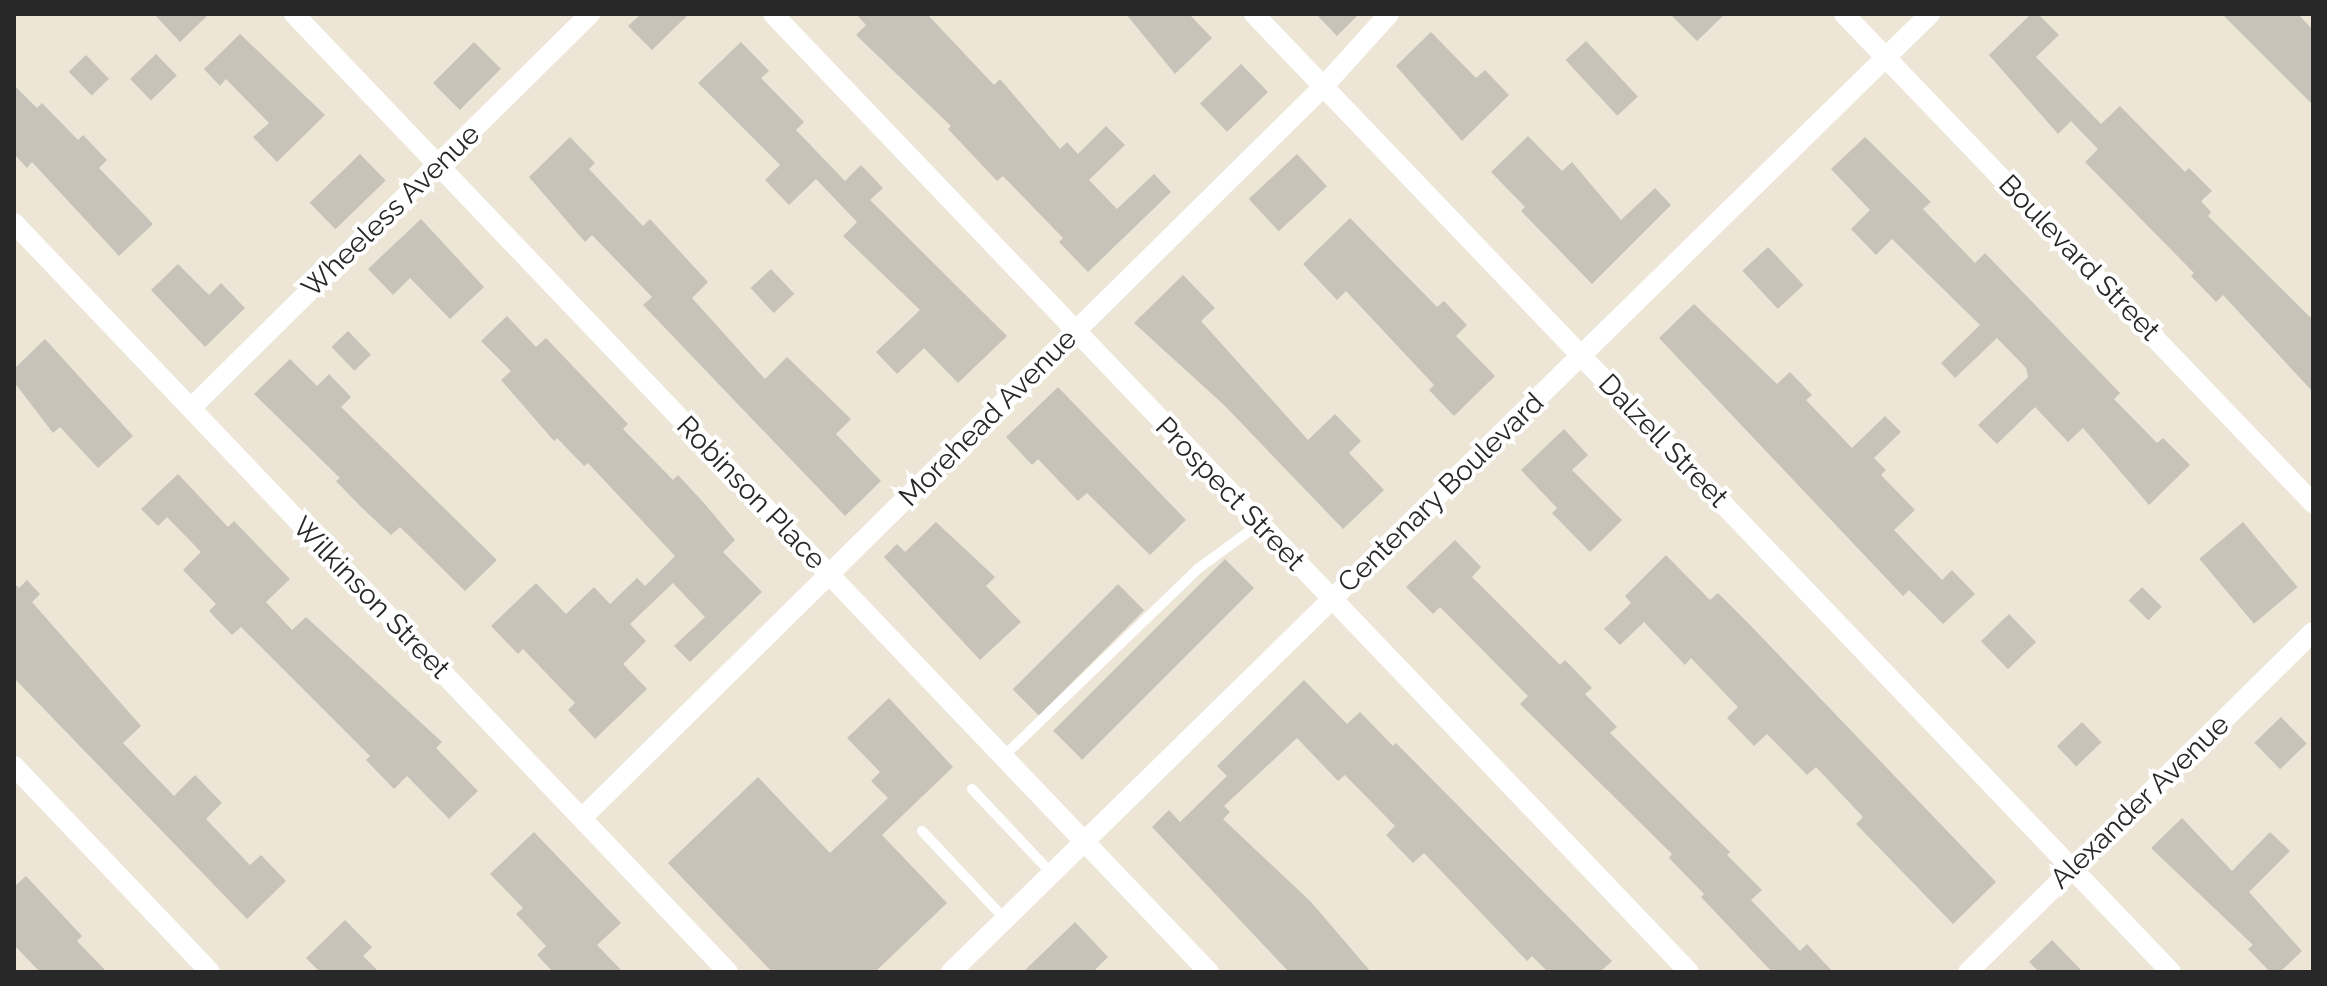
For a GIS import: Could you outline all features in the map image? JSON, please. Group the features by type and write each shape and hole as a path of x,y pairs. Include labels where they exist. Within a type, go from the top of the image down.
{"street":[{"name":"Robinson Place","path":"294,14 1209,972"},
{"name":"Wheeless Avenue","path":"191,408 440,167 590,14"},
{"name":"Prospect Street","path":"773,14 1689,972"},
{"name":"Dalzell Street","path":"1254,14 2171,972"},
{"name":"Morehead Avenue","path":"582,818 1323,87 1389,14"},
{"name":"Boulevard Street","path":"1844,14 2313,503"},
{"name":"Centenary Boulevard","path":"951,972 1930,14"},
{"name":"Wilkinson Street","path":"14,223 728,972"},
{"name":"Alexander Avenue","path":"1968,972 2313,632"},
{"path":"14,766 210,972"}],"lane":[{"path":"1003,757 1199,568 1259,524"},
{"path":"972,789 1052,874"},
{"path":"922,831 1005,919"}],"building":[{"path":"154,14 209,14 180,42"},
{"path":"641,14 689,14 652,50 628,26"},
{"path":"856,14 927,14 994,85 1000,79 1060,149 1067,142 1078,154 1106,126 1125,145 1089,180 1117,209 1154,174 1171,192 1088,272 1059,242 1063,238 1003,176 997,181 948,129 951,126 856,35 866,25"},
{"path":"1126,14 1189,14 1212,38 1175,74"},
{"path":"1316,14 1359,14 1337,36"},
{"path":"1670,14 1725,14 1697,41"},
{"path":"2031,14 2038,14 2059,35 2036,57 2101,124 2120,106 2185,172 2189,168 2212,191 2201,201 2211,212 2208,216 2313,320 2313,392 2223,295 2216,302 2191,276 2194,273 2085,162 2098,149 2071,121 2058,134 1989,55"},
{"path":"2222,14 2298,14 2313,30 2313,105"},
{"path":"1431,32 1476,78 1485,70 1509,95 1462,141 1396,66"},
{"path":"240,34 325,115 277,162 253,137 269,123 226,79 220,86 204,69"},
{"path":"1586,41 1638,97 1617,116 1566,60"},
{"path":"474,42 501,69 460,110 433,83"},
{"path":"741,42 769,71 761,78 804,122 796,130 845,181 861,165 883,188 870,200 1007,336 958,383 924,348 897,374 876,352 920,310 843,236 857,222 816,179 789,205 765,180 780,165 698,83"},
{"path":"156,54 177,76 151,101 130,79"},
{"path":"86,55 109,79 92,95 69,72"},
{"path":"1241,64 1268,92 1227,132 1200,104"},
{"path":"14,85 37,108 42,103 78,140 83,135 107,160 99,168 153,224 119,256 32,162 27,168 14,154"},
{"path":"1528,136 1562,171 1572,162 1621,220 1655,188 1671,205 1592,284 1521,211 1525,207 1491,172"},
{"path":"570,137 595,163 589,169 643,226 650,219 708,282 692,298 765,379 787,357 851,419 836,434 881,481 845,516 643,305 652,297 592,235 585,242 529,177"},
{"path":"1865,137 1931,202 1923,209 1975,263 1985,253 2120,393 2114,399 2157,443 2163,438 2190,465 2149,505 2083,428 2068,442 2035,407 1997,444 1978,425 2028,377 2026,368 1997,338 1955,378 1941,363 1980,325 1892,239 1876,255 1851,229 1870,210 1831,169"},
{"path":"360,154 386,181 335,229 310,203"},
{"path":"1297,154 1327,186 1279,231 1249,199"},
{"path":"1350,218 1437,307 1444,301 1467,325 1456,336 1495,376 1454,416 1429,390 1434,385 1346,291 1337,300 1303,264"},
{"path":"421,219 484,287 450,319 410,278 393,295 368,269"},
{"path":"1768,247 1803,285 1778,309 1742,271"},
{"path":"178,264 209,295 221,283 245,308 205,347 151,290"},
{"path":"771,269 794,294 774,313 751,288"},
{"path":"1183,275 1215,308 1201,321 1308,440 1335,414 1361,441 1349,453 1384,490 1343,529 1225,406 1134,323"},
{"path":"1694,304 1777,384 1790,372 1812,395 1806,400 1852,448 1885,416 1901,432 1874,458 1886,470 1881,475 1915,510 1894,530 1942,580 1952,570 1975,594 1943,624 1909,590 1903,596 1659,338"},
{"path":"507,316 536,347 546,338 628,424 623,429 673,480 678,475 704,503 735,540 723,552 762,592 690,662 674,646 705,617 673,583 630,624 646,641 623,664 647,689 595,739 568,710 575,703 523,649 518,654 491,626 536,583 566,614 594,587 610,604 637,578 645,586 675,556 588,463 584,466 557,438 554,441 501,380 511,371 481,341"},
{"path":"348,331 371,355 354,371 331,347"},
{"path":"45,339 133,436 98,468 60,427 53,433 14,382 14,369"},
{"path":"290,359 317,386 329,374 351,397 341,407 497,560 465,591 400,527 391,535 361,507 336,481 340,478 254,394"},
{"path":"1058,387 1186,520 1150,555 1087,493 1078,501 1038,459 1032,465 1006,437"},
{"path":"1564,429 1588,455 1572,470 1622,520 1590,552 1552,513 1557,508 1521,470"},
{"path":"178,474 228,527 234,521 290,579 266,602 292,630 306,617 442,742 436,748 478,791 449,819 407,776 394,789 366,760 370,756 241,627 232,635 209,611 216,604 183,570 201,552 167,517 158,526 141,509"},
{"path":"936,522 995,577 986,586 1021,622 980,660 884,557 897,544 905,552"},
{"path":"2243,522 2298,587 2254,624 2199,559"},
{"path":"1455,540 1481,567 1472,577 1560,665 1565,660 1592,688 1585,694 1617,727 1610,733 1730,852 1727,855 1762,890 1751,900 1800,951 1807,944 1833,972 1772,972 1701,897 1704,894 1669,858 1672,854 1520,704 1528,696 1440,607 1433,614 1406,587"},
{"path":"1666,555 1710,600 1718,593 1996,882 1953,924 1856,824 1863,817 1816,767 1807,775 1767,734 1754,746 1727,718 1738,707 1691,658 1685,665 1644,622 1620,645 1604,629 1631,603 1625,596"},
{"path":"1225,559 1254,588 1082,760 1053,731"},
{"path":"27,580 40,594 32,602 141,726 123,743 174,796 195,775 222,803 206,819 250,865 261,855 286,881 247,919 14,678 14,583 19,588"},
{"path":"1118,584 1144,610 1039,716 1013,689"},
{"path":"2142,587 2162,607 2148,620 2129,600"},
{"path":"2009,614 2036,642 2008,669 1981,641"},
{"path":"1304,680 1347,724 1360,712 1393,746 1396,743 1612,961 1600,972 1548,972 1532,956 1527,961 1424,853 1413,863 1386,835 1395,826 1345,775 1338,781 1297,738 1224,806 1230,812 1223,819 1311,902 1371,972 1289,972 1152,827 1169,810 1180,822 1227,776 1217,766"},
{"path":"889,698 953,767 882,835 947,903 875,972 772,972 668,863 758,777 830,853 888,798 871,781 880,772 847,738"},
{"path":"2281,717 2307,744 2280,769 2254,743"},
{"path":"2082,722 2101,742 2076,766 2057,746"},
{"path":"2182,818 2232,871 2270,832 2290,851 2249,892 2302,951 2280,972 2270,972 2248,949 2253,945 2151,848"},
{"path":"534,832 621,923 597,945 623,972 553,972 537,955 546,946 516,914 523,908 490,874"},
{"path":"26,876 82,936 77,941 107,972 40,972 14,945 14,887"},
{"path":"345,920 372,947 363,956 379,972 320,972 306,958"},
{"path":"1075,922 1108,957 1093,972 1023,972"},
{"path":"2052,940 2083,972 2039,972 2029,962"}]}
